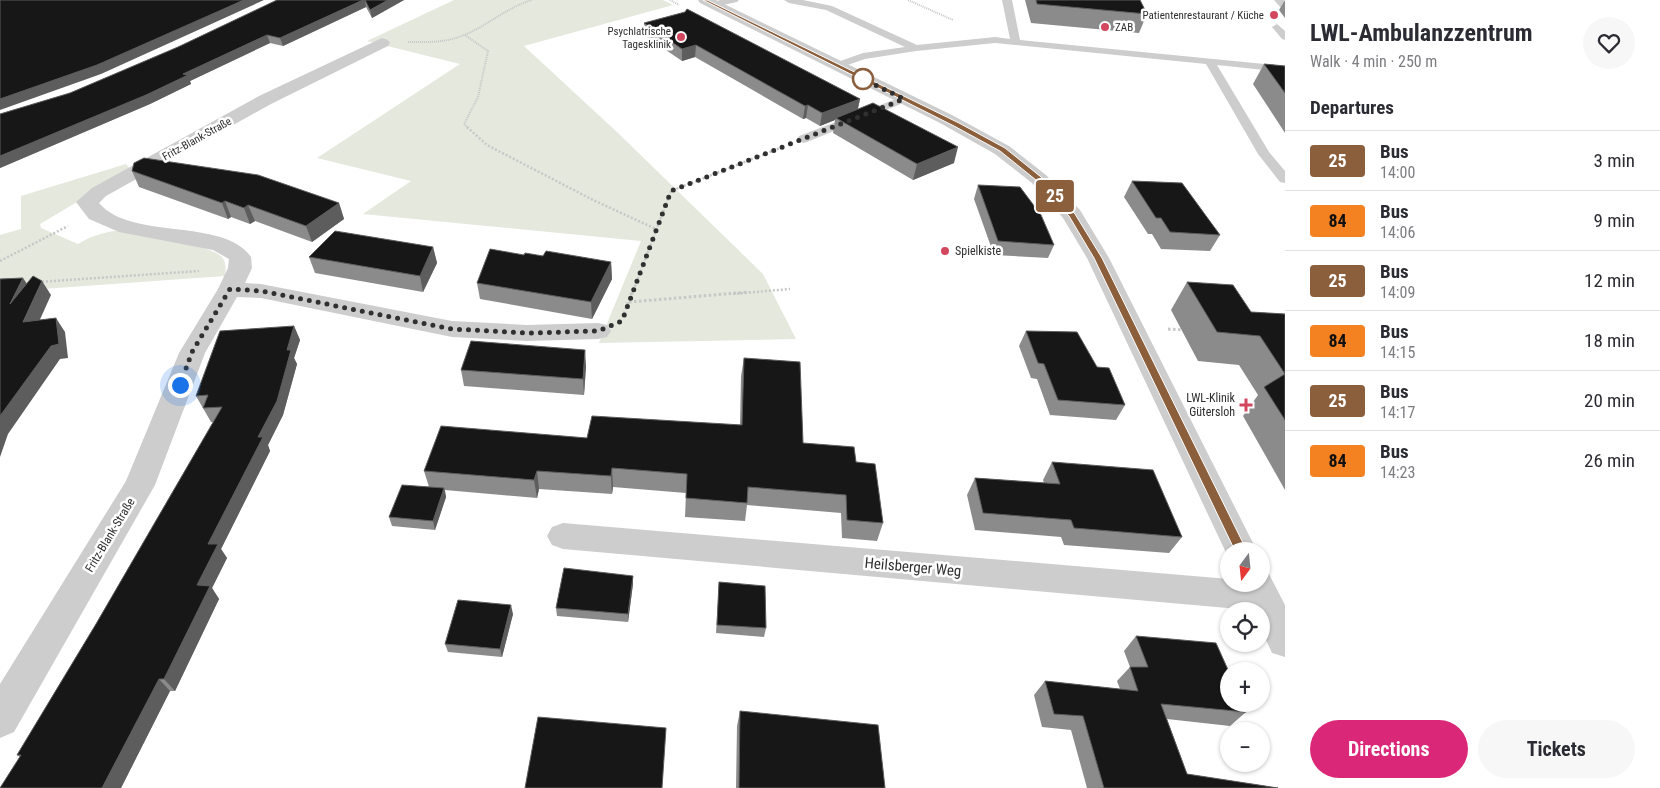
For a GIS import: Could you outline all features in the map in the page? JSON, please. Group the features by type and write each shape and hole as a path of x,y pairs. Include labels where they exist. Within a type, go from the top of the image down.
{"street":[{"path":"718,1 836,66 1002,150 1039,179 1072,215 1098,258 1237,542"},
{"name":"Fritz-Blank-Straße","path":"97,214 87,202 98,192 265,100 382,43"},
{"path":"97,214 127,227 219,244 232,250 240,257 235,278 261,291 452,329 528,333 598,331"},
{"name":"Fritz-Blank-Straße","path":"0,719 140,485 192,352 235,278"},
{"name":"Heilsberger Weg","path":"562,536 1220,588"},
{"path":"1261,592 1285,640"}],"lane":[{"path":"789,0 828,8 916,48"},
{"path":"1008,0 1016,42"},
{"path":"1279,0 1285,7"},
{"path":"1277,27 1285,37"},
{"path":"836,66 863,56 916,48 995,40 1285,69"},
{"path":"1208,61 1264,154 1285,180"},
{"path":"803,139 904,99"}],"path":[{"path":"382,43 436,41 465,35 519,4 532,0"},
{"path":"465,35 488,50 478,97 464,124 487,145 593,200 656,229"},
{"path":"598,331 622,321 671,191 803,139"},
{"path":"0,261 53,233 97,214"},
{"path":"29,282 235,278"},
{"path":"629,302 790,289"},
{"path":"1132,327 1190,331"}],"shaded area":[{"path":"454,0 663,0 673,5 524,46 618,133 763,274 796,339 599,343 641,241 363,214 411,181 317,158 460,64 367,41"},
{"path":"126,164 131,170 40,224 41,228 78,244 86,239 114,231 188,243 215,252 222,257 225,266 225,276 0,292 0,235 21,229 21,196"}],"building":[{"path":"0,0 244,0 97,65 0,99"},
{"path":"277,0 363,0 280,38 267,35 183,74 188,75 146,95 0,156 0,114 70,93 178,47"},
{"path":"365,0 388,0 370,10"},
{"path":"1036,0 1140,0 1147,14 1037,4"},
{"path":"687,9 860,99 822,113 808,105 805,106 696,45 682,49 644,23 685,12"},
{"path":"1264,64 1285,66 1285,93"},
{"path":"873,103 958,147 917,164 836,118"},
{"path":"144,158 258,175 339,203 306,226 248,205 244,208 225,201 222,203 132,171 134,163"},
{"path":"1132,181 1182,183 1220,235 1170,232 1161,218 1156,218"},
{"path":"978,185 1020,187 1041,215 1054,245 998,241"},
{"path":"335,231 433,247 420,276 309,257"},
{"path":"490,249 543,256 546,251 611,262 591,302 477,283"},
{"path":"33,276 42,281 23,322 56,318 59,344 51,346 0,416 0,279 23,278 10,304"},
{"path":"1187,282 1233,285 1251,312 1285,314 1285,374 1260,336 1217,332"},
{"path":"294,326 287,350 291,350 277,401 258,437 263,437 208,544 218,544 197,585 210,586 164,679 159,679 102,788 0,788 21,755 17,755 96,624 222,407 203,408 208,395 196,396 220,331"},
{"path":"1026,331 1077,332 1097,367 1109,368 1125,405 1058,400 1044,364 1038,363"},
{"path":"471,341 585,350 583,379 461,370"},
{"path":"744,358 800,362 803,443 854,447 856,462 875,464 883,523 847,520 846,495 748,487 747,503 686,498 687,474 612,468 611,476 537,471 534,480 424,471 441,426 587,438 592,416 742,425"},
{"path":"1285,374 1285,420 1264,387"},
{"path":"1052,462 1153,470 1182,537 1074,528 1071,520 983,513 975,478 1060,484"},
{"path":"402,485 444,488 433,521 389,517"},
{"path":"564,568 633,576 628,614 556,608"},
{"path":"719,582 765,586 766,628 717,625"},
{"path":"458,600 511,605 500,649 445,644"},
{"path":"1136,636 1216,643 1225,662 1220,662 1220,710 1161,704 1187,774 1278,788 1104,788 1083,716 1054,714 1045,681 1138,691 1130,667 1148,667"},
{"path":"740,711 878,725 885,788 739,788"},
{"path":"538,717 666,728 662,788 525,788"}],"bus line":[{"name":"25","path":"706,0 956,124 1002,150 1039,179 1072,215 1098,258 1237,542"}],"place":[{"name":"Patientenrestaurant / Küche","path":"1274,15"},
{"name":"ZAB","path":"1105,27"},
{"name":"Psychlatrische Tagesklinik","path":"681,37"},
{"name":"Spielkiste","path":"945,251"},
{"name":"LWL-Klinik Gütersloh","path":"1246,405"}],"route":[{"path":"180,385 192,352 230,289 261,291 452,329 528,333 598,331 622,321 671,191 904,99 863,79"}]}
